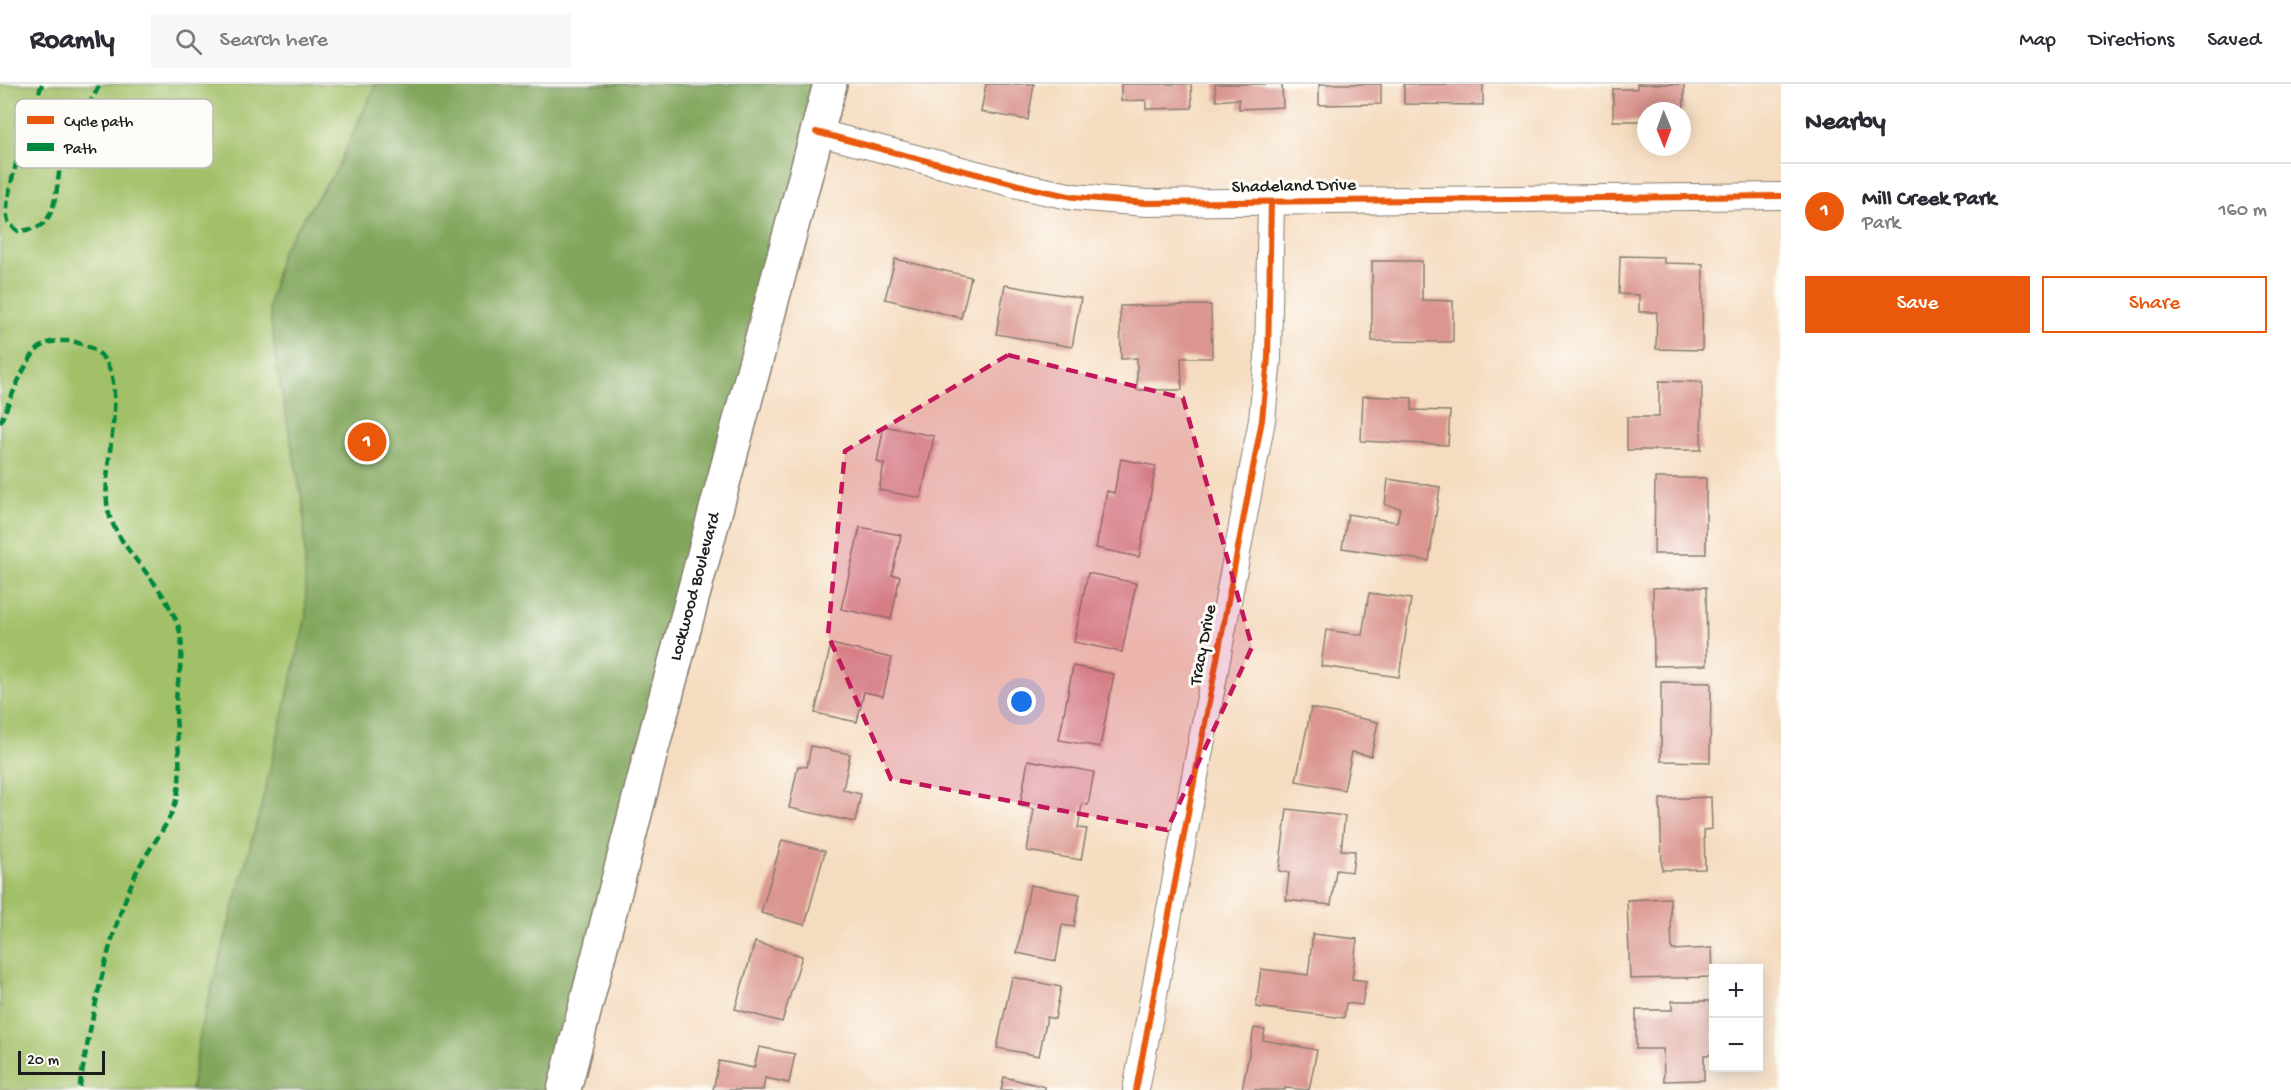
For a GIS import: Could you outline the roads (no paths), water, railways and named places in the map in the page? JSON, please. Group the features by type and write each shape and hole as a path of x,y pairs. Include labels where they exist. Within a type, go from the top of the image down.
{"main road":[{"name":"Lockwood Boulevard","path":"564,1090 651,752 830,84"}],"street":[{"name":"Shadeland Drive","path":"816,132 1029,188 1074,197 1146,203 1781,196"},
{"name":"Tracy Drive","path":"1136,1090 1262,420 1268,358 1271,202"}],"place":[{"name":"Mill Creek Park","path":"367,442"}]}
